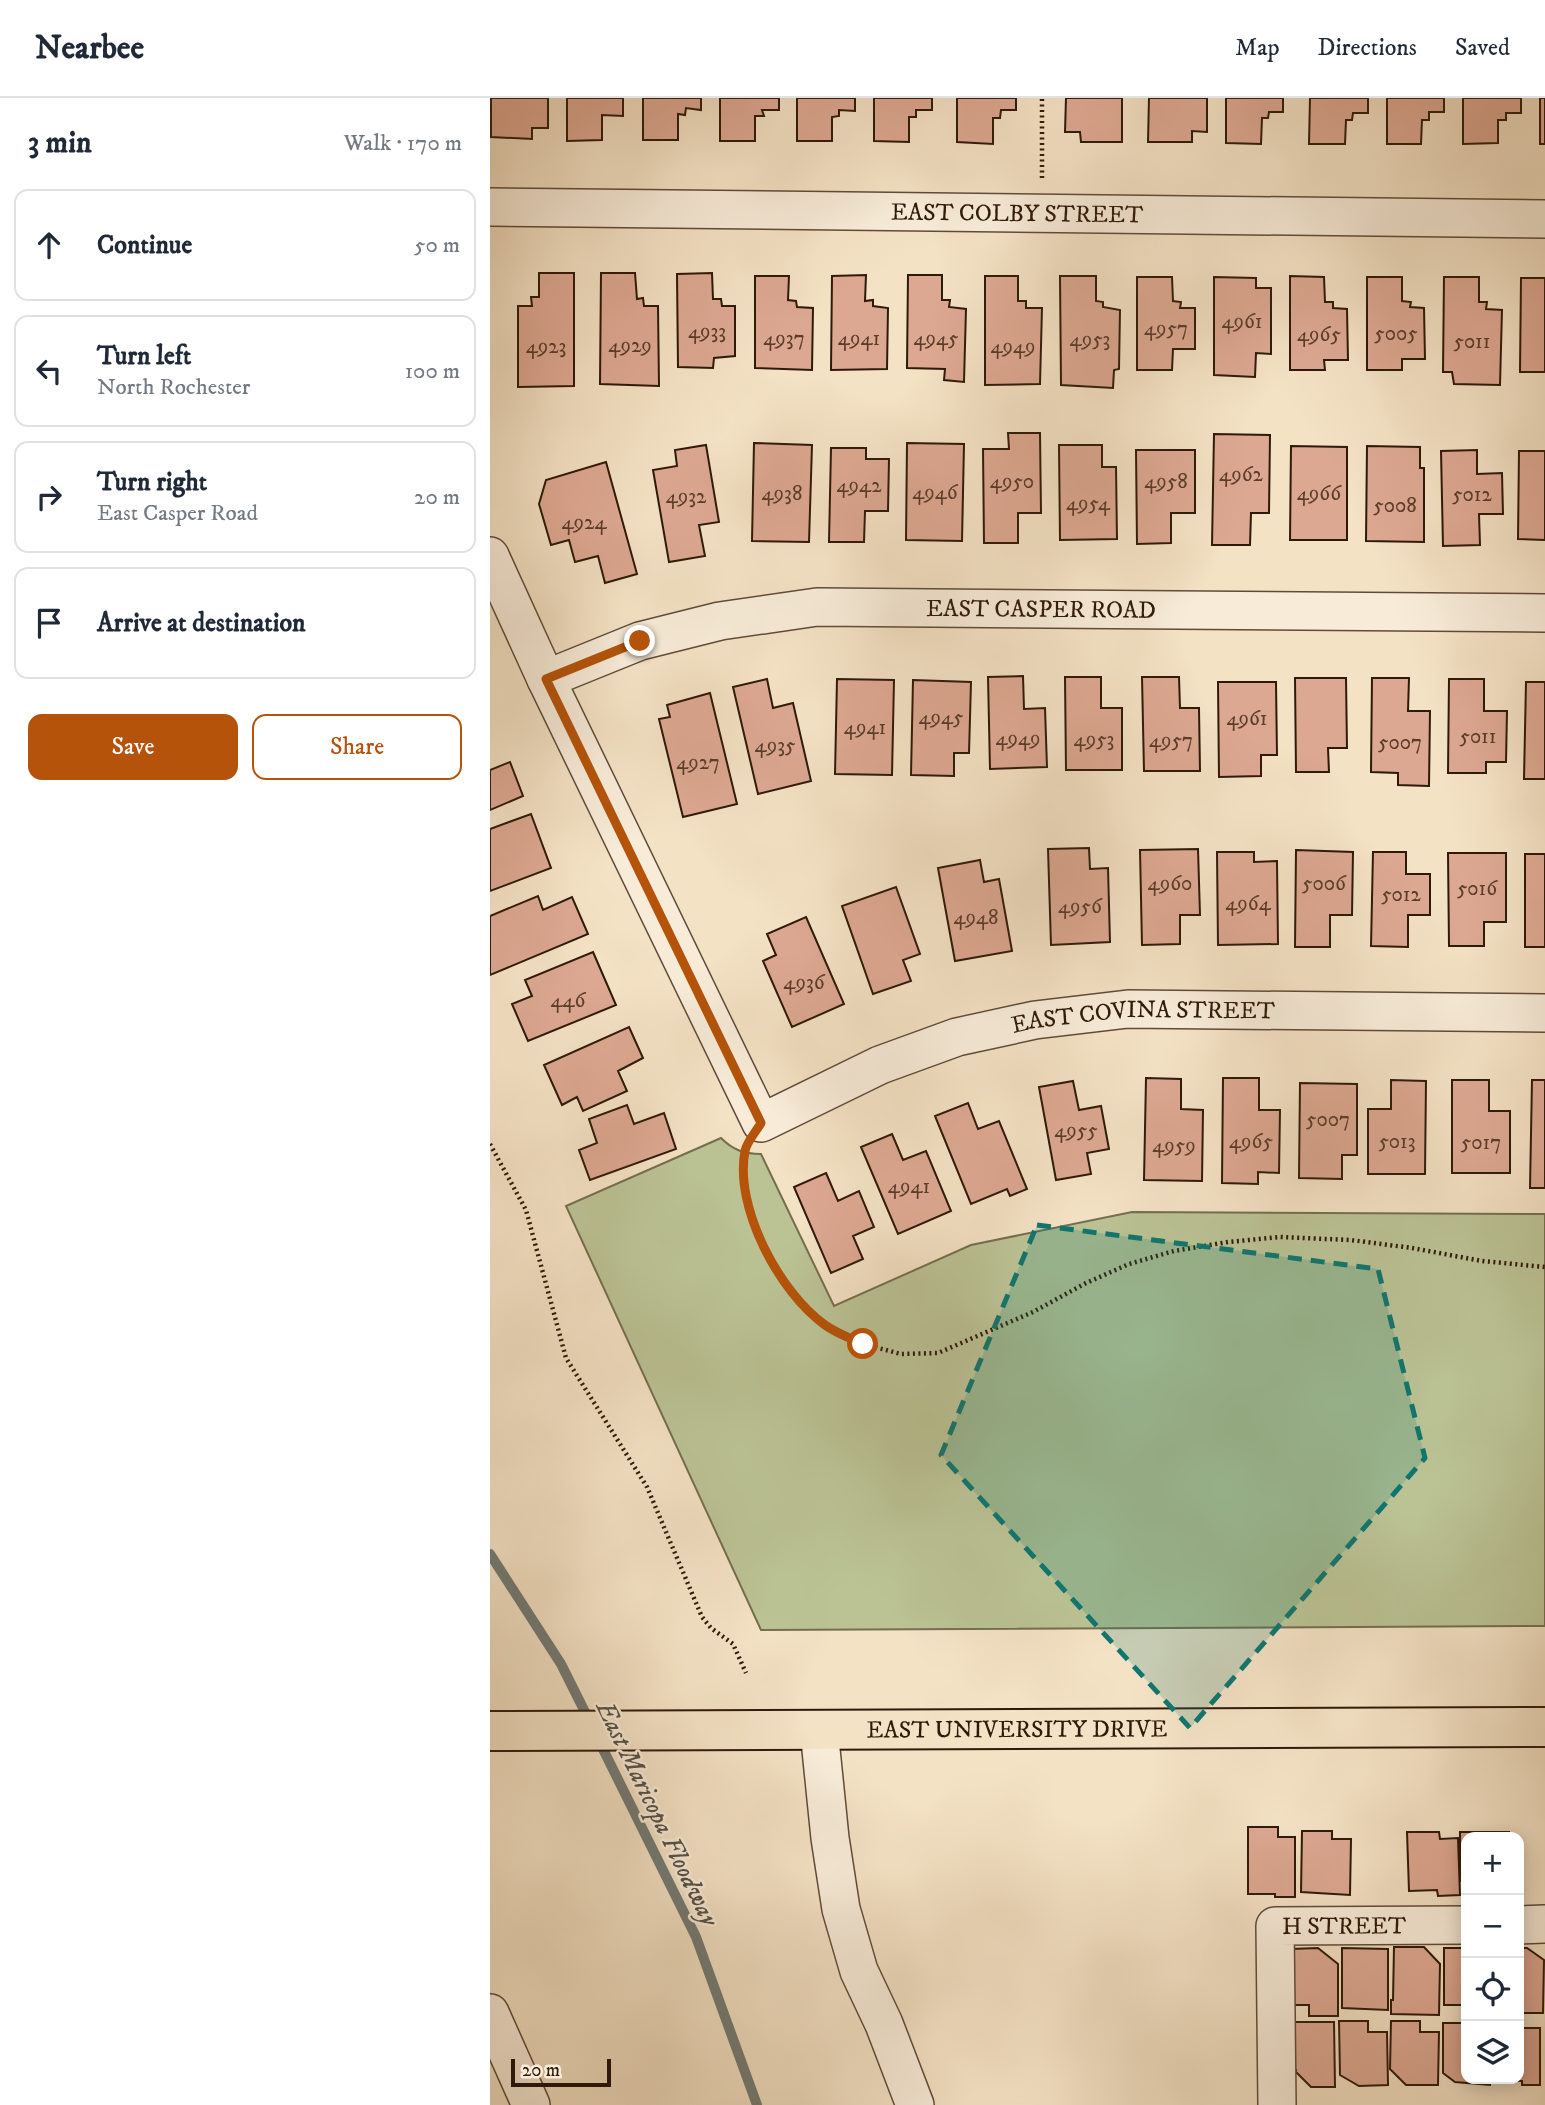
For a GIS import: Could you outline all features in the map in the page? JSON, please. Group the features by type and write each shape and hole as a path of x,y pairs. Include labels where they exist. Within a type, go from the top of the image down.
{"main road":[{"name":"EAST UNIVERSITY DRIVE","path":"490,1731 1545,1727"}],"street":[{"name":"EAST COLBY STREET","path":"490,207 1545,219"},
{"path":"490,556 546,679 761,1123"},
{"name":"EAST CASPER ROAD","path":"546,679 640,641 720,621 817,607 1545,613"},
{"name":"EAST COVINA STREET","path":"761,1123 880,1065 957,1037 1035,1020 1128,1009 1545,1013"},
{"path":"819,1730 830,1838 841,1909 859,1970 884,2024 915,2105"},
{"path":"1524,1924 1545,1924"},
{"name":"H STREET","path":"1277,2105 1275,1926 1461,1925"},
{"path":"490,2013 531,2105"}],"path":[{"path":"1042,98 1042,213"},
{"path":"761,1123 746,1147 742,1171 749,1209 765,1249 793,1294 827,1327 863,1344 901,1354 938,1353 1129,1264 1174,1251 1228,1242 1280,1237 1351,1240 1482,1261 1545,1267"},
{"path":"490,1144 526,1209 566,1358 647,1487 702,1616 711,1628 733,1644 746,1673"}],"highlighted area":[{"path":"1037,1225 1378,1269 1425,1458 1190,1728 941,1455"}],"green space":[{"path":"721,1138 739,1150 761,1154 834,1306 971,1245 1132,1212 1545,1214 1545,1626 761,1630 566,1206"}],"building":[{"path":"491,98 548,98 548,128 532,128 532,139 491,137"},
{"path":"567,98 623,98 623,116 602,115 602,140 567,141"},
{"path":"643,98 701,98 701,110 686,108 685,115 678,114 678,140 643,140"},
{"path":"720,98 779,98 779,110 762,110 764,116 755,116 755,141 720,141"},
{"path":"797,98 855,98 855,111 839,110 839,116 832,117 832,141 797,141"},
{"path":"874,98 932,98 932,110 916,110 916,117 909,117 909,142 874,141"},
{"path":"957,98 1016,98 1016,110 1001,110 1000,118 993,118 993,144 957,142"},
{"path":"1066,98 1122,98 1122,142 1081,142 1080,132 1065,132"},
{"path":"1149,98 1207,98 1207,132 1192,131 1192,142 1148,142"},
{"path":"1226,98 1283,98 1283,112 1269,112 1268,118 1262,118 1261,144 1226,143"},
{"path":"1310,98 1368,98 1368,113 1353,113 1352,120 1346,120 1345,144 1309,144"},
{"path":"1387,98 1444,98 1444,112 1429,112 1429,120 1422,120 1421,144 1387,144"},
{"path":"1463,98 1521,98 1521,113 1506,113 1506,120 1498,120 1498,143 1463,144"},
{"path":"1540,98 1545,98 1545,144 1540,144"},
{"path":"539,273 574,273 574,386 518,387 518,306 532,306 531,297 539,297"},
{"path":"601,273 635,273 637,299 643,298 644,306 658,306 659,386 600,384"},
{"path":"712,273 713,299 721,299 722,306 735,306 735,356 714,358 713,368 678,367 677,274"},
{"path":"866,275 865,301 873,300 873,306 888,308 887,369 831,370 832,276"},
{"path":"908,275 942,275 942,300 950,300 949,307 966,309 964,382 944,380 945,369 907,368"},
{"path":"755,276 789,276 788,300 796,301 797,307 813,308 812,370 755,368"},
{"path":"985,276 1018,276 1018,301 1026,301 1026,308 1042,308 1040,384 985,385"},
{"path":"1060,276 1096,276 1096,301 1103,302 1103,307 1120,310 1119,369 1114,370 1113,388 1061,385"},
{"path":"1290,276 1324,277 1325,302 1333,302 1333,308 1347,309 1348,360 1324,360 1325,370 1290,370"},
{"path":"1137,277 1172,277 1173,301 1181,302 1180,308 1195,308 1195,349 1173,349 1172,370 1137,370"},
{"path":"1214,277 1256,278 1256,288 1271,288 1271,354 1256,353 1255,377 1214,375"},
{"path":"1367,277 1402,277 1402,301 1411,302 1410,307 1424,308 1425,359 1402,359 1402,370 1367,370"},
{"path":"1444,277 1479,277 1479,302 1487,302 1486,309 1502,310 1500,385 1454,384 1452,372 1443,372"},
{"path":"1521,278 1545,278 1545,372 1520,372"},
{"path":"1008,433 1040,433 1041,513 1018,513 1018,543 984,543 983,449 1009,449"},
{"path":"1214,434 1270,435 1269,513 1251,513 1250,545 1212,545"},
{"path":"754,443 812,445 809,542 752,541"},
{"path":"907,443 964,444 962,541 906,540"},
{"path":"706,445 719,522 699,525 705,556 669,562 653,470 677,466 675,450"},
{"path":"1059,445 1102,445 1102,467 1116,467 1117,539 1060,540"},
{"path":"1291,446 1347,447 1347,540 1290,540"},
{"path":"1367,446 1420,447 1420,468 1424,468 1424,542 1366,541"},
{"path":"831,448 866,448 866,459 889,459 888,511 865,511 864,542 829,542"},
{"path":"1136,450 1195,450 1195,513 1171,513 1171,543 1137,544"},
{"path":"1477,450 1477,474 1502,473 1503,514 1479,514 1480,545 1443,546 1441,451"},
{"path":"1519,451 1545,451 1545,540 1518,539"},
{"path":"606,462 637,574 605,583 598,556 575,562 569,540 551,545 539,504 546,480"},
{"path":"1023,676 1024,709 1045,708 1047,767 990,769 988,677"},
{"path":"1065,677 1101,677 1101,708 1122,708 1122,770 1066,770"},
{"path":"1142,677 1179,677 1180,708 1199,708 1200,771 1144,771"},
{"path":"1295,678 1346,678 1347,748 1328,748 1329,772 1296,772"},
{"path":"1372,678 1409,678 1408,711 1430,711 1429,786 1398,785 1398,773 1371,772"},
{"path":"767,679 773,708 793,703 811,781 758,794 733,687"},
{"path":"837,679 894,680 892,775 835,774"},
{"path":"1449,679 1484,679 1484,711 1507,711 1506,762 1486,762 1486,773 1448,773"},
{"path":"913,680 971,682 969,753 954,753 954,776 911,775"},
{"path":"1218,682 1276,682 1277,755 1261,755 1261,776 1219,777"},
{"path":"1526,682 1545,682 1545,779 1524,779"},
{"path":"710,693 737,804 683,817 659,719 670,717 667,705"},
{"path":"510,762 523,796 490,810 490,770"},
{"path":"531,814 551,868 490,891 490,829"},
{"path":"1089,848 1090,869 1108,868 1110,942 1051,945 1048,849"},
{"path":"1198,849 1200,915 1180,915 1180,944 1142,945 1140,850"},
{"path":"1296,850 1353,852 1352,915 1330,915 1330,947 1295,947"},
{"path":"1217,852 1254,852 1254,862 1277,861 1278,944 1218,945"},
{"path":"1373,852 1406,852 1406,874 1430,874 1430,915 1408,915 1408,947 1371,946"},
{"path":"1448,853 1506,853 1506,922 1484,922 1484,946 1449,946"},
{"path":"1525,854 1545,854 1545,947 1525,947"},
{"path":"980,860 984,882 999,879 1012,951 955,961 938,868"},
{"path":"896,887 920,954 903,960 911,981 873,994 842,906"},
{"path":"538,896 543,910 572,897 588,934 490,975 490,916"},
{"path":"806,917 844,1004 792,1027 763,961 776,955 767,934"},
{"path":"593,952 616,1005 528,1041 512,1004 532,996 525,980"},
{"path":"629,1027 643,1058 618,1071 627,1091 583,1111 577,1097 562,1105 544,1065"},
{"path":"1146,1078 1181,1079 1181,1109 1203,1110 1202,1181 1144,1180"},
{"path":"1223,1078 1259,1078 1259,1110 1280,1110 1279,1173 1258,1172 1258,1184 1222,1183"},
{"path":"1391,1080 1426,1081 1425,1174 1368,1174 1368,1109 1391,1109"},
{"path":"1452,1080 1489,1080 1489,1111 1510,1111 1510,1173 1452,1173"},
{"path":"1532,1080 1545,1080 1545,1188 1530,1188"},
{"path":"1073,1081 1079,1110 1101,1106 1109,1149 1087,1153 1091,1174 1056,1180 1039,1087"},
{"path":"1300,1083 1357,1084 1357,1155 1342,1155 1342,1179 1299,1178"},
{"path":"968,1103 978,1129 999,1121 1027,1189 1010,1196 1007,1189 971,1204 935,1116"},
{"path":"627,1105 634,1124 664,1113 676,1149 590,1180 579,1150 597,1143 589,1119"},
{"path":"892,1134 903,1160 926,1151 951,1211 898,1234 861,1147"},
{"path":"826,1173 838,1201 859,1191 874,1227 853,1236 863,1259 831,1273 794,1187"},
{"path":"1248,1827 1278,1827 1278,1837 1295,1837 1295,1897 1248,1894"},
{"path":"1302,1831 1332,1831 1332,1839 1351,1839 1350,1895 1301,1892"},
{"path":"1407,1832 1439,1832 1440,1839 1458,1838 1460,1895 1438,1896 1437,1890 1409,1891"},
{"path":"1460,1832 1461,1832 1461,1881"},
{"path":"1394,1947 1424,1947 1440,1964 1439,2015 1391,2014"},
{"path":"1318,1948 1338,1964 1338,2016 1309,2016 1309,2005 1291,2005 1291,1949"},
{"path":"1342,1948 1388,1949 1388,2010 1342,2008"},
{"path":"1444,1948 1461,1948 1461,2005 1444,2005"},
{"path":"1524,1948 1544,1960 1543,2013 1524,2013"},
{"path":"1339,2021 1368,2021 1368,2032 1387,2032 1388,2085 1359,2086 1340,2075"},
{"path":"1391,2021 1420,2021 1420,2032 1439,2032 1438,2085 1406,2085 1390,2069"},
{"path":"1292,2022 1334,2022 1335,2087 1311,2087 1296,2070 1288,2070"},
{"path":"1443,2023 1461,2023 1461,2083 1455,2082 1443,2073"},
{"path":"1524,2028 1540,2028 1540,2085 1522,2085"}],"waterway":[{"name":"East Maricopa Floodway","path":"490,1554 561,1664 590,1722"},
{"name":"East Maricopa Floodway","path":"598,1739 696,1937 757,2105"}],"route":[{"path":"640,641 546,679 761,1123 746,1147 742,1171 749,1209 765,1249 793,1294 813,1315 827,1327 863,1344"}]}
